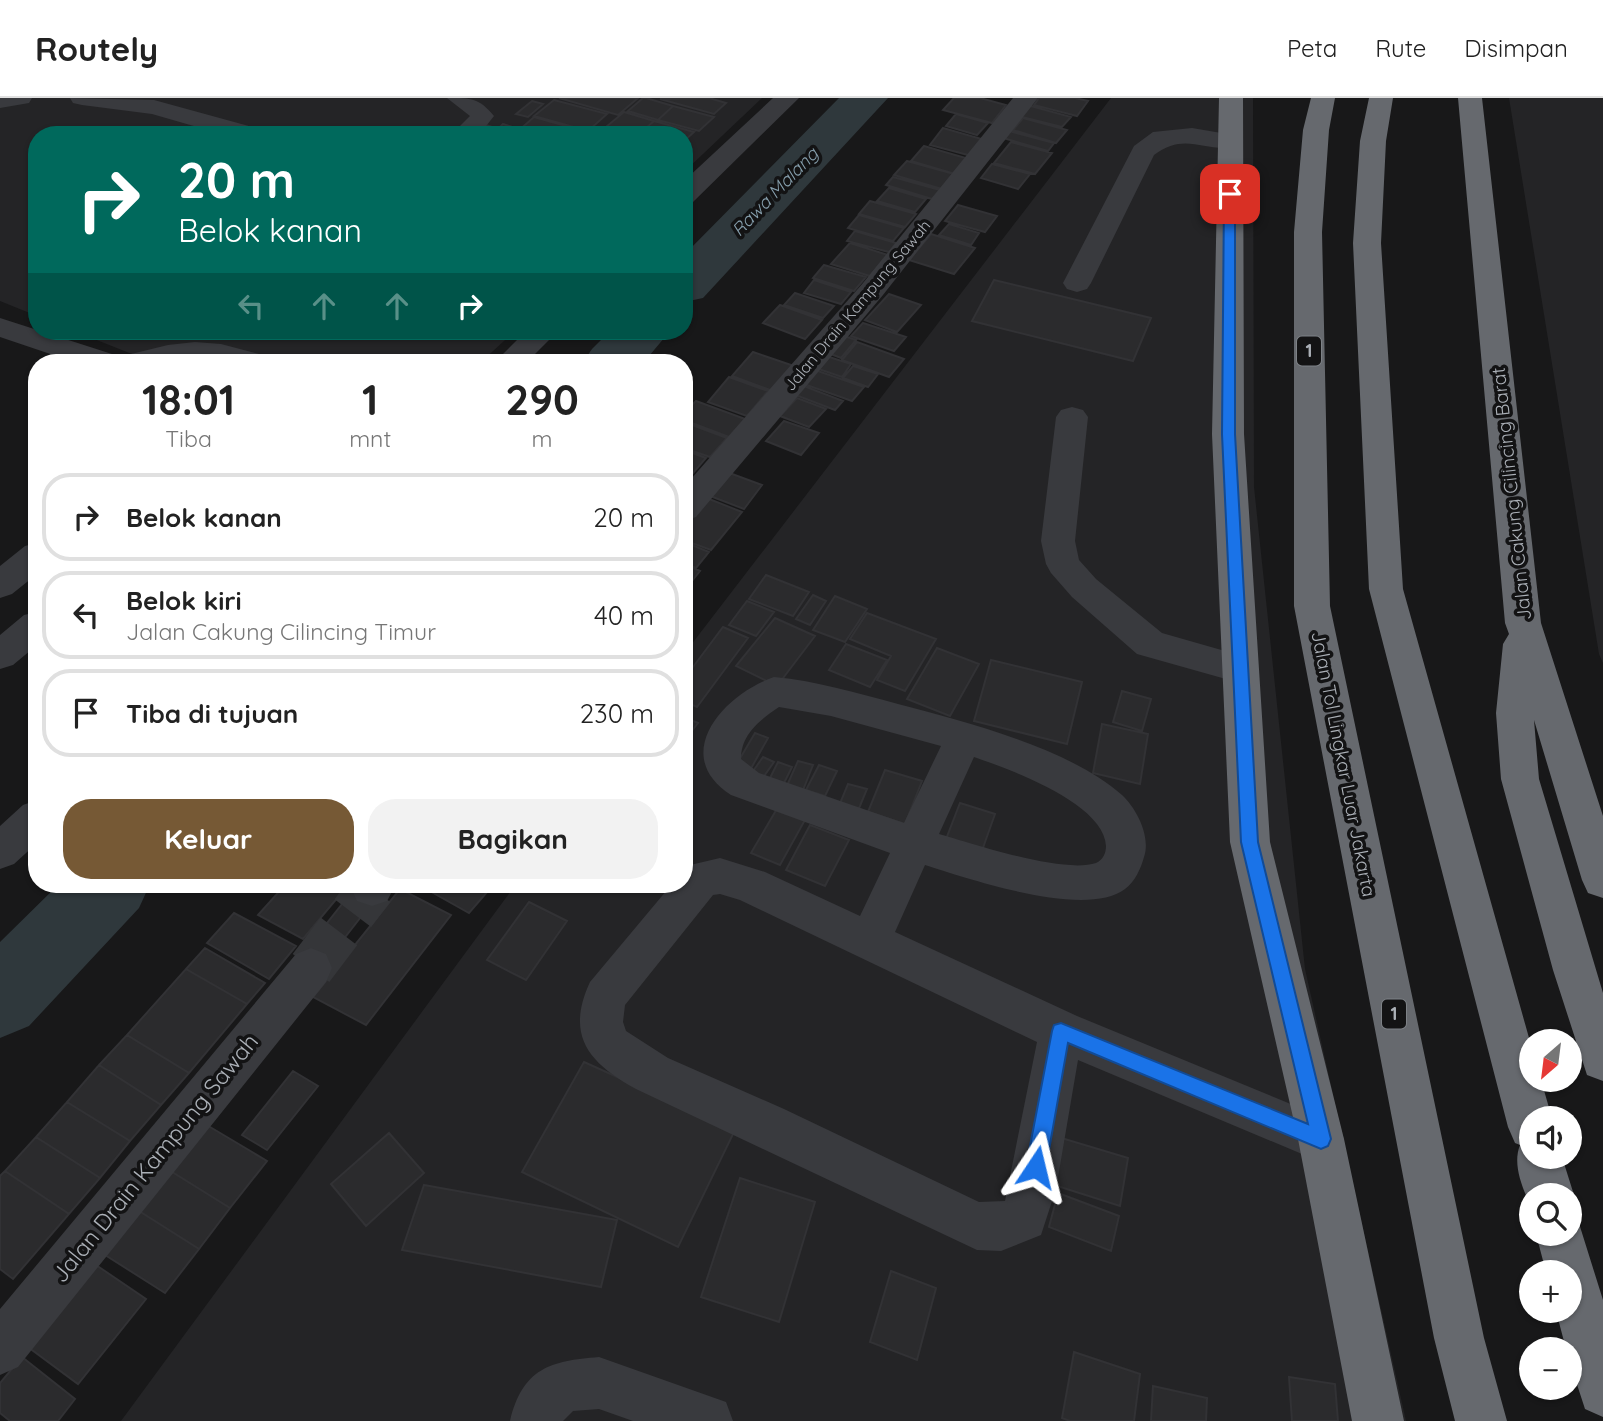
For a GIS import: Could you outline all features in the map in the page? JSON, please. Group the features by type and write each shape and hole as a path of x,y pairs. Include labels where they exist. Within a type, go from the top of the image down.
{"highway":[{"path":"1231,98 1228,434 1250,842 1321,1139 1378,1421"},
{"name":"Jalan Tol Lingkar Luar Jakarta","path":"1323,98 1316,130 1308,232 1312,606 1457,1324 1481,1421"},
{"path":"1381,98 1373,141 1367,243 1386,589 1525,1106"},
{"name":"Jalan Cakung Cilincing Barat","path":"1470,98 1523,624 1603,880"},
{"path":"1523,624 1515,713 1520,779 1574,970 1603,1060"},
{"path":"1563,1246 1603,1391"}],"street":[{"path":"0,101 20,98"},
{"path":"82,98 153,107 222,126"},
{"path":"693,187 787,98"},
{"name":"Jalan Drain Kampung Sawah","path":"693,499 873,289 1026,98"},
{"path":"474,126 482,116 477,102"},
{"path":"1077,283 1143,151 1162,137 1192,136 1230,141"},
{"path":"0,327 28,336"},
{"path":"39,340 80,354"},
{"path":"518,354 533,340"},
{"path":"165,354 178,350 218,354"},
{"path":"1072,417 1058,541 1063,564 1084,588 1150,645 1240,669"},
{"path":"0,585 28,562"},
{"path":"0,656 28,633"},
{"path":"774,692 808,696 964,737 1038,767 1103,802 1118,818 1125,833 1126,851 1112,876 1081,884 1018,873 916,844 745,784 728,772 722,761 720,752 726,736 754,702 774,692"},
{"path":"870,940 964,737"},
{"path":"0,852 28,826"},
{"path":"693,889 701,879 720,876 750,885 1061,1031 1321,1139"},
{"path":"690,893 605,996 600,1014 602,1036 611,1048 653,1074 737,1110 977,1226 1001,1227 1024,1218 1032,1189 1061,1031"},
{"name":"Jalan Drain Kampung Sawah","path":"0,1349 311,968"},
{"path":"536,1421 539,1408 562,1386 599,1383 708,1421"}],"shaded area":[{"path":"0,98 762,98 693,163 693,126 28,126 28,312 0,301"},
{"path":"1111,98 1253,98 1254,487 1305,969 1406,1421 121,1421 509,893 693,893 693,642"},
{"path":"1509,98 1603,98 1603,663 1599,654"},
{"path":"97,340 505,340 490,354 132,354"}],"building":[{"path":"559,98 638,98 618,115"},
{"path":"643,98 673,106 658,120 628,111"},
{"path":"709,98 726,103 714,114 660,99"},
{"path":"954,98 980,98 1006,105 992,123 943,110"},
{"path":"1039,98 1075,98 1088,101 1077,116 1034,105"},
{"path":"554,100 607,114 594,126 570,126 534,116"},
{"path":"532,101 543,104 528,117 516,114"},
{"path":"1027,105 1071,117 1062,127 1018,116"},
{"path":"673,106 714,117 699,131 693,129 693,126 680,126 658,120"},
{"path":"624,112 654,121 648,126 607,126"},
{"path":"956,114 988,123 977,135 946,126"},
{"path":"534,117 566,126 524,126"},
{"path":"1023,118 1067,130 1056,143 1013,130"},
{"path":"654,121 672,126 648,126"},
{"path":"943,128 985,140 972,156 930,145"},
{"path":"1009,131 1054,143 1048,151 1003,138"},
{"path":"1011,142 1052,153 1035,174 994,163"},
{"path":"924,146 969,159 955,174 911,161"},
{"path":"907,161 954,174 942,189 894,175"},
{"path":"992,164 1030,174 1018,189 981,178"},
{"path":"893,177 940,190 932,199 886,185"},
{"path":"889,188 926,199 915,212 877,201"},
{"path":"870,201 916,214 905,227 859,214"},
{"path":"958,205 997,216 985,232 945,221"},
{"path":"859,215 904,228 893,241 848,228"},
{"path":"949,224 979,233 971,245 939,235"},
{"path":"855,231 896,243 889,252 847,241"},
{"path":"931,234 975,248 954,274 909,260"},
{"path":"850,243 888,255 870,276 831,264"},
{"path":"824,265 866,277 854,291 813,278"},
{"path":"814,280 851,292 841,304 804,293"},
{"path":"994,280 1151,318 1133,361 972,321"},
{"path":"795,293 834,306 823,318 784,305"},
{"path":"889,294 921,305 897,332 865,320"},
{"path":"780,305 822,320 805,339 763,323"},
{"path":"863,323 906,337 894,351 851,336"},
{"path":"838,334 856,340 841,358 823,351"},
{"path":"857,342 904,359 889,377 842,360"},
{"path":"753,352 794,366 773,391 732,376"},
{"path":"823,355 851,364 842,377 813,367"},
{"path":"853,366 878,374 868,387 843,378"},
{"path":"812,369 864,387 852,401 801,383"},
{"path":"729,377 768,391 747,416 708,402"},
{"path":"801,385 843,401 835,410 793,394"},
{"path":"797,398 826,409 809,427 780,416"},
{"path":"696,401 745,419 729,437 693,423 693,404"},
{"path":"784,421 819,433 801,455 766,441"},
{"path":"693,425 727,438 710,457 693,451"},
{"path":"693,453 706,458 693,473"},
{"path":"724,471 762,485 744,509 705,494"},
{"path":"699,495 742,512 711,550 693,543 693,502"},
{"path":"693,546 709,552 696,568 693,567"},
{"path":"693,568 700,571 693,580"},
{"path":"766,575 809,592 793,616 749,599"},
{"path":"813,595 826,601 810,625 796,619"},
{"path":"835,596 867,609 845,642 813,630"},
{"path":"747,601 774,612 756,636 729,625"},
{"path":"867,613 936,639 905,691 877,680 891,656 850,639"},
{"path":"775,618 815,636 777,686 736,666"},
{"path":"723,627 748,638 697,707 693,705 693,667"},
{"path":"846,644 887,660 870,687 829,670"},
{"path":"937,648 979,664 950,716 907,699"},
{"path":"991,660 1082,682 1067,744 974,721"},
{"path":"1122,691 1151,699 1142,731 1113,722"},
{"path":"1102,724 1148,734 1140,784 1093,773"},
{"path":"755,733 768,738 749,772 735,767"},
{"path":"763,757 774,762 762,779 751,774"},
{"path":"798,761 813,765 801,795 785,790"},
{"path":"778,762 792,767 782,787 768,782"},
{"path":"819,765 837,771 825,796 806,790"},
{"path":"885,770 922,781 905,824 868,812"},
{"path":"848,784 867,789 855,818 836,813"},
{"path":"960,803 995,814 979,859 943,847"},
{"path":"778,807 806,818 780,865 751,853"},
{"path":"810,825 849,840 825,886 786,870"},
{"path":"278,893 341,893 303,939 258,915"},
{"path":"351,893 379,893 318,972 297,961"},
{"path":"397,893 408,893 451,915 366,1025 313,997"},
{"path":"433,893 486,893 469,913"},
{"path":"529,902 567,921 526,980 487,960"},
{"path":"234,913 296,946 269,979 207,943"},
{"path":"205,948 265,983 247,1004 186,969"},
{"path":"186,969 247,1004 189,1073 127,1035"},
{"path":"127,1035 189,1073 161,1105 99,1065"},
{"path":"584,1062 735,1130 678,1247 522,1172"},
{"path":"99,1065 161,1105 130,1141 67,1102"},
{"path":"293,1071 318,1086 267,1150 242,1135"},
{"path":"67,1102 130,1141 100,1178 36,1137"},
{"path":"205,1124 267,1161 230,1208 169,1170"},
{"path":"389,1133 424,1173 366,1226 331,1184"},
{"path":"36,1137 100,1178 69,1214 5,1171"},
{"path":"1058,1137 1128,1158 1120,1206 1048,1183"},
{"path":"169,1170 230,1208 199,1249 136,1209"},
{"path":"5,1171 69,1214 13,1279 0,1269 0,1176"},
{"path":"740,1178 815,1202 779,1322 701,1297"},
{"path":"424,1185 617,1220 601,1287 402,1250"},
{"path":"1058,1193 1119,1216 1111,1251 1049,1227"},
{"path":"136,1209 199,1249 165,1293 102,1253"},
{"path":"96,1265 146,1299 78,1384 28,1347"},
{"path":"891,1271 936,1288 917,1360 870,1342"},
{"path":"1074,1352 1140,1374 1134,1421 1070,1421 1062,1418"},
{"path":"22,1357 75,1399 58,1421 10,1421 0,1413 0,1383"},
{"path":"1289,1377 1335,1384 1338,1421 1292,1421"},
{"path":"1153,1386 1207,1398 1206,1421 1151,1421"}],"waterway":[{"name":"Rawa Malang","path":"693,277 865,98"},
{"name":"Rawa Malang","path":"620,354 633,340"},
{"name":"Rawa Malang","path":"0,999 102,893"}],"tunnel":[{"path":"311,968 368,893"}],"route":[{"path":"1036,1167 1061,1031 1321,1139 1250,842 1228,434 1230,194"}]}
